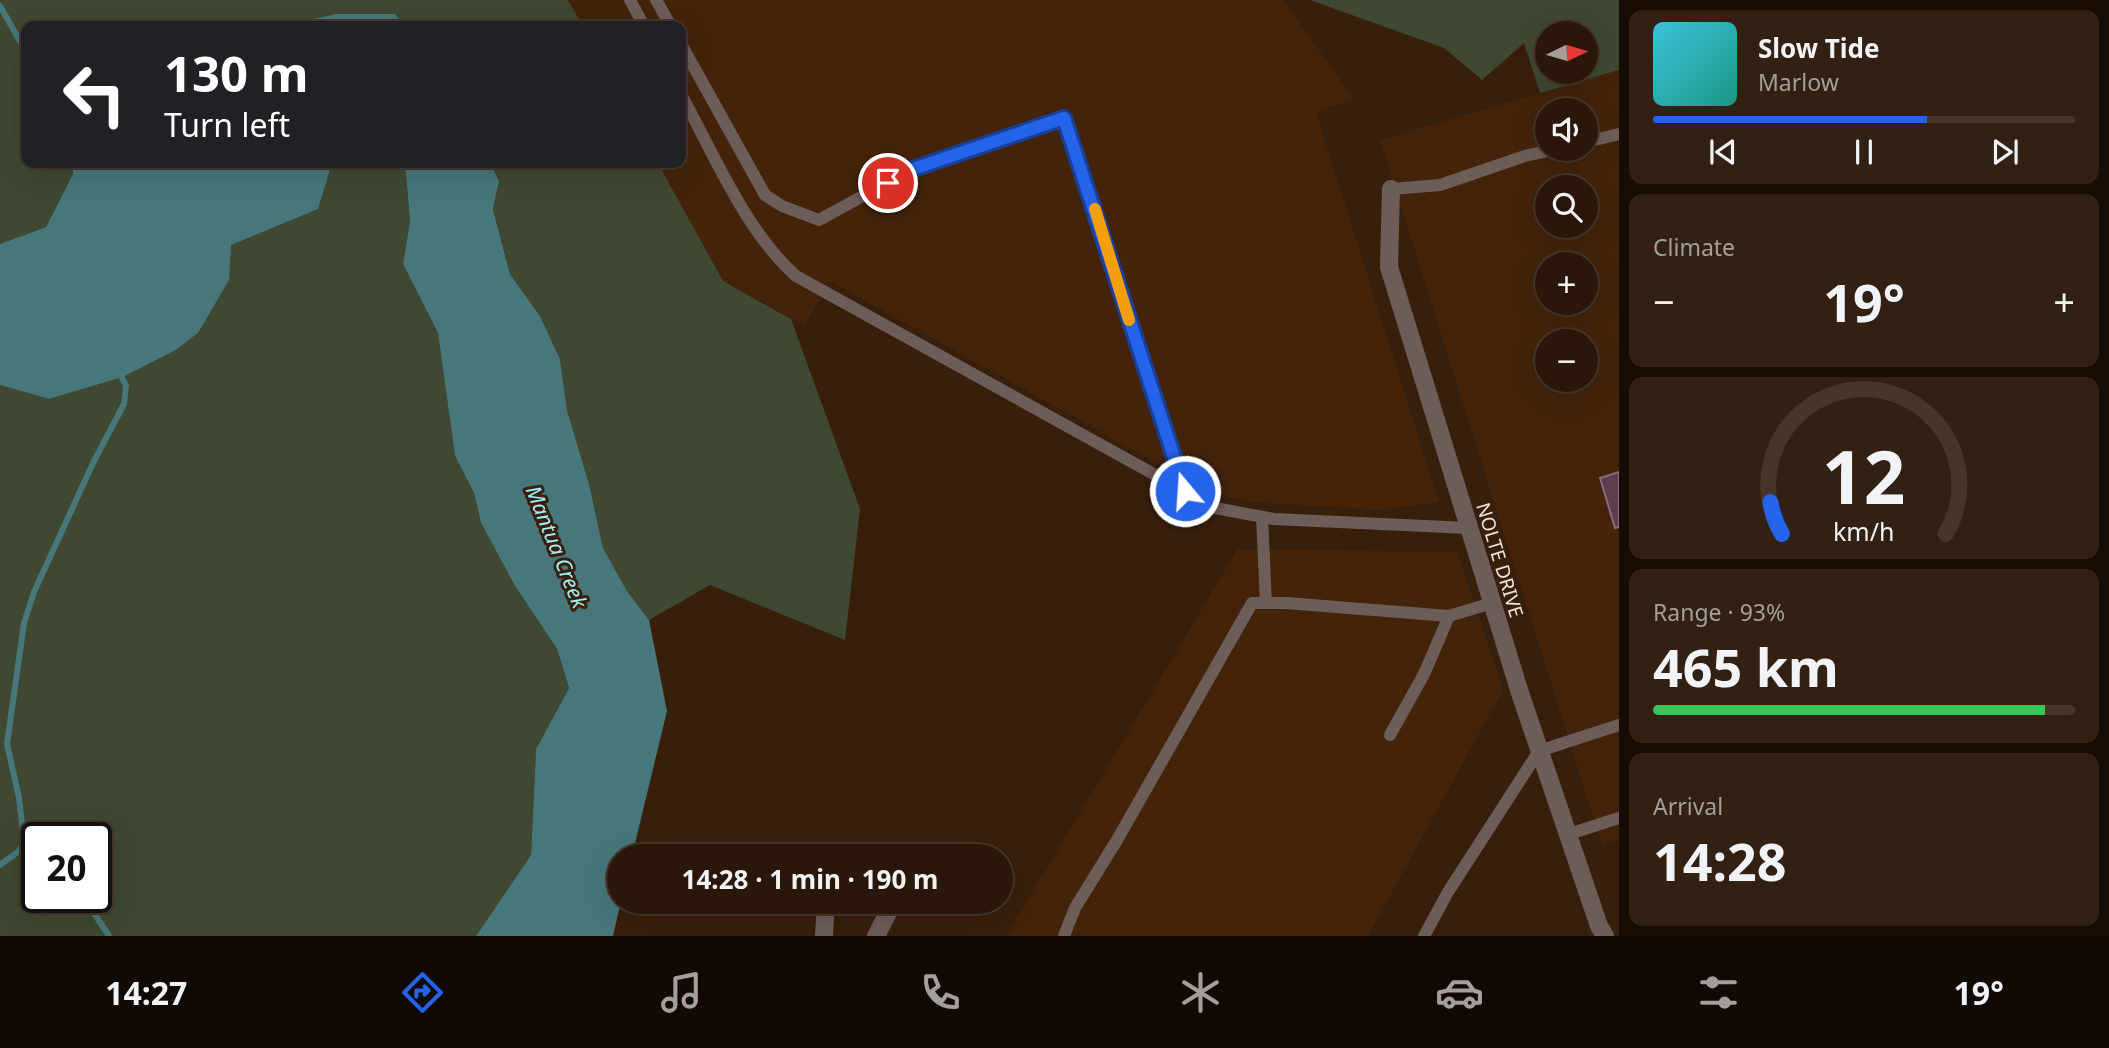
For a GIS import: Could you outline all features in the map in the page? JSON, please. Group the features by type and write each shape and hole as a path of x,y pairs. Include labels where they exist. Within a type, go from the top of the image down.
{"street":[{"name":"NOLTE DRIVE","path":"1391,188 1389,267 1468,528 1566,835 1605,936"},
{"path":"824,936 825,914"},
{"path":"876,936 887,914"}],"lane":[{"path":"630,0 641,21"},
{"path":"656,0 668,21"},
{"path":"686,53 765,195 782,206 819,220 910,170 1064,118 1185,491"},
{"path":"686,103 739,200 778,260 796,276 1216,508 1262,517 1468,528"},
{"path":"1598,139 1619,134"},
{"path":"1391,188 1440,185 1535,154"},
{"path":"1262,517 1266,603"},
{"path":"1063,936 1074,908 1117,840 1252,603 1449,616 1492,603"},
{"path":"1390,735 1424,674 1449,616"},
{"path":"1424,936 1448,892 1539,751 1619,725"},
{"path":"1566,835 1619,818"}],"shaded area":[{"path":"568,0 1283,0 1354,99 1316,112 1439,502 1381,510 1251,502 1207,491 830,281 805,325 723,281 661,168 686,168 686,21 580,21"},
{"path":"1619,70 1619,839 1602,845 1380,140 1571,84 1598,84 1598,76"},
{"path":"1238,549 1457,552 1503,690 1368,936 1006,936"}],"green space":[{"path":"0,0 568,0 580,21 400,21 395,14 336,14 303,21 21,21 21,168 73,168 73,174 46,227 0,244"},
{"path":"1310,0 1619,0 1619,70 1598,76 1598,21 1535,21 1535,77 1524,43 1482,80 1444,48"},
{"path":"1537,84 1571,84 1540,93"},
{"path":"330,168 404,168 410,221 403,264 438,333 455,456 474,493 481,523 515,586 557,649 569,688 536,749 531,855 476,936 0,936 0,385 49,399 123,377 176,350 198,333 230,245 317,209"},
{"path":"492,168 661,168 723,281 791,319 860,509 845,640 710,585 649,620 627,591 603,548 589,484 567,410 560,359 540,316 510,274 493,208 499,181"}],"water":[{"path":"336,14 395,14 400,21 303,21"},
{"path":"73,168 330,168 318,209 231,245 229,280 198,333 176,350 123,377 49,399 0,385 0,244 46,227 73,174"},
{"name":"Mantua Creek","path":"404,168 492,168 499,181 493,209 510,274 540,316 560,359 567,410 589,484 603,548 627,591 649,620 667,711 635,844 607,844 607,914 618,914 613,936 476,936 531,855 536,749 569,688 557,649 515,586 481,523 474,493 455,456 438,333 403,264 410,221"}],"building":[{"path":"1619,472 1619,527 1615,528 1600,478"}],"waterway":[{"path":"0,6 21,43"},
{"path":"0,865 19,851 24,841 19,798 7,744 24,623 34,592 94,461 124,404 126,385 118,371"},
{"path":"94,913 109,936"}],"slow traffic":[{"path":"1095,209 1129,320"}],"route":[{"path":"888,183 910,170 1064,118 1089,188 1185,491"}]}
